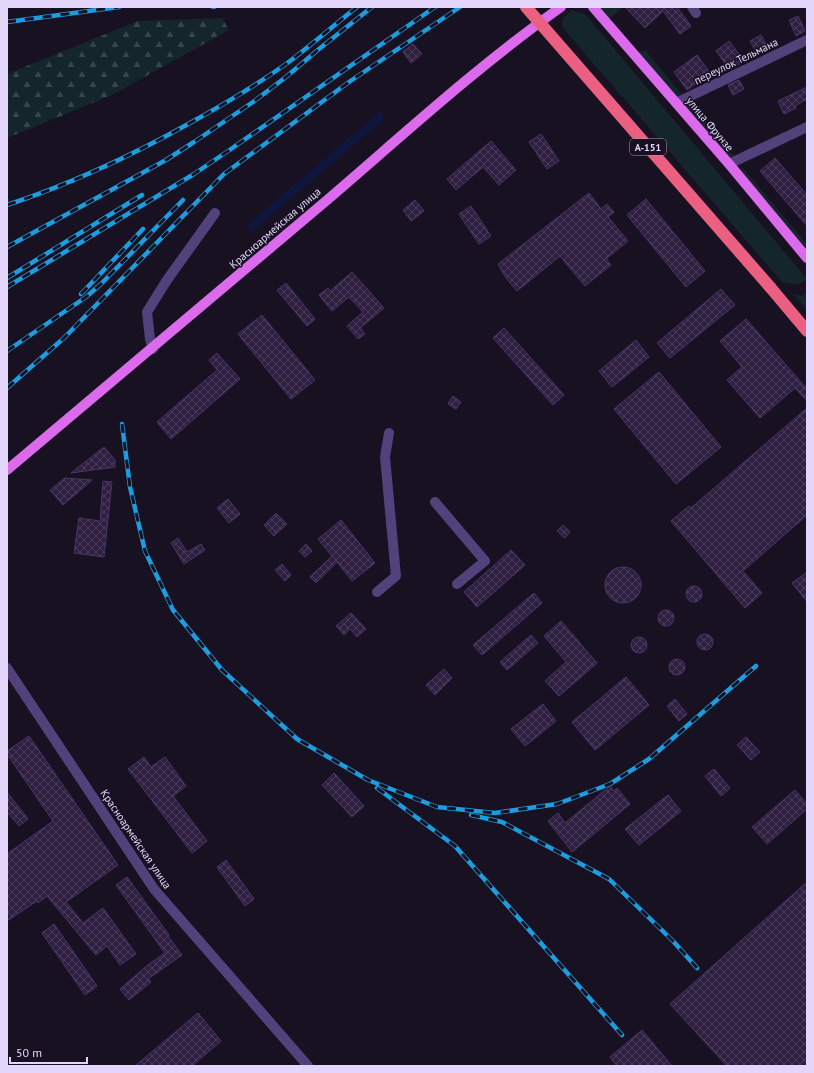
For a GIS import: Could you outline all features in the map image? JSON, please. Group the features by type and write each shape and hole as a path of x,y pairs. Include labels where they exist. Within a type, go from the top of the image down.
{"highway":[{"name":"А-151","path":"526,7 807,331"}],"main road":[{"name":"Красноармейская улица","path":"7,470 153,349 461,84 520,36 561,7"},
{"name":"улица Фрунзе","path":"593,7 729,164 807,258"}],"street":[{"name":"переулок Тельмана","path":"676,103 807,40"},
{"path":"729,164 807,127"},
{"path":"153,349 150,339 147,312 166,280 215,213"},
{"path":"377,592 396,576 385,457 389,432"},
{"path":"435,502 485,561 456,584"},
{"name":"Красноармейская улица","path":"7,668 154,889 308,1066"}],"green space":[{"path":"599,7 620,7 621,9 608,20"},
{"path":"572,10 586,15 807,279 798,285 782,282 562,27 563,18"},
{"path":"222,18 229,30 112,95 7,138 7,74 138,21"},
{"path":"646,51 683,96 679,99 638,52"},
{"path":"688,103 734,156 729,158 684,105"},
{"path":"743,168 807,244 807,250 738,171"},
{"path":"807,292 807,310 794,294 802,296"}],"shaded area":[{"path":"380,111 386,118 251,233 248,224"}],"building":[{"path":"625,7 677,7 691,26 680,34 663,11 645,28"},
{"path":"798,16 805,31 796,36 789,20"},
{"path":"761,35 768,48 757,54 750,41"},
{"path":"729,41 744,61 730,70 716,51"},
{"path":"413,44 422,54 411,63 403,52"},
{"path":"697,55 710,73 687,90 674,72"},
{"path":"739,80 744,89 733,95 728,85"},
{"path":"807,87 807,99 795,106 796,108 784,114 778,101"},
{"path":"541,134 559,161 547,169 529,142"},
{"path":"491,141 516,170 499,185 483,167 456,190 447,179"},
{"path":"775,158 807,195 807,226 760,171"},
{"path":"589,193 601,209 607,204 614,212 608,217 628,241 606,259 611,265 585,286 560,256 517,291 506,278 498,264"},
{"path":"646,199 705,271 686,287 627,215"},
{"path":"415,200 424,211 411,221 403,210"},
{"path":"471,206 491,236 479,244 459,214"},
{"path":"352,272 384,308 360,328 365,334 358,339 347,326 363,312 349,297 332,311 319,295 328,288 330,291"},
{"path":"286,283 315,319 307,326 277,290"},
{"path":"721,289 735,305 670,358 657,343"},
{"path":"262,315 315,380 291,399 238,334"},
{"path":"746,319 807,389 807,401 795,388 760,418 727,380 742,367 720,341"},
{"path":"504,328 564,395 553,405 493,338"},
{"path":"636,340 649,357 612,387 599,371"},
{"path":"217,353 240,379 171,439 157,422 217,370 209,360"},
{"path":"659,372 721,447 676,484 614,409"},
{"path":"453,396 461,402 456,409 448,404"},
{"path":"807,408 807,515 743,571 762,593 745,608 671,521 689,506 691,508"},
{"path":"104,447 115,460 115,467 71,473"},
{"path":"65,478 92,480 63,505 50,490"},
{"path":"103,481 112,482 104,557 74,553 79,518 100,521"},
{"path":"228,499 240,514 229,523 217,508"},
{"path":"276,513 287,524 274,536 264,525"},
{"path":"341,520 375,563 352,581 337,562 316,583 310,577 332,556 318,539"},
{"path":"563,525 570,532 565,538 557,531"},
{"path":"178,538 187,552 201,544 205,550 184,564 171,543"},
{"path":"306,544 312,551 305,557 299,551"},
{"path":"511,550 525,565 477,607 464,592"},
{"path":"282,564 291,575 285,581 275,570"},
{"path":"623,567 636,572 641,585 636,598 623,603 610,598 605,585 610,572"},
{"path":"807,572 807,602 792,583"},
{"path":"691,586 697,586 702,591 700,600 697,602 691,602 686,597 686,591"},
{"path":"534,593 542,603 482,655 473,645"},
{"path":"666,610 672,612 674,618 672,624 666,626 660,624 658,618 660,612"},
{"path":"351,613 366,629 357,637 350,629 344,635 336,626"},
{"path":"561,621 597,663 559,696 545,681 566,662 544,636"},
{"path":"702,634 708,634 713,639 711,648 708,650 702,650 697,645 697,639"},
{"path":"531,635 538,643 507,670 500,662"},
{"path":"636,637 642,637 647,642 645,651 642,653 636,653 631,648 631,642"},
{"path":"674,659 680,659 685,664 683,673 680,675 674,675 669,670 669,664"},
{"path":"444,669 452,678 435,695 426,685"},
{"path":"626,677 649,705 595,750 572,722"},
{"path":"675,699 687,714 679,721 667,706"},
{"path":"543,704 556,721 525,746 511,729"},
{"path":"29,736 118,865 66,902 83,923 103,908 136,954 120,965 107,946 96,955 47,896 7,921 7,854 53,821 7,754 7,751"},
{"path":"746,737 760,752 751,760 737,745"},
{"path":"144,757 151,767 165,757 186,786 173,796 207,841 192,853 128,769"},
{"path":"714,769 730,788 721,796 705,776"},
{"path":"334,773 364,806 352,817 322,785"},
{"path":"610,786 614,791 617,788 630,804 572,852 548,821 558,813 565,823"},
{"path":"795,790 807,804 807,809 767,844 752,827"},
{"path":"7,792 28,819 19,826 7,812"},
{"path":"668,795 681,811 639,845 625,829"},
{"path":"226,860 254,899 245,906 217,867"},
{"path":"127,877 182,955 148,979 151,982 129,1000 120,989 149,964 165,953 116,885"},
{"path":"807,882 807,1066 727,1066 670,1004"},
{"path":"54,924 97,986 85,995 42,933"},
{"path":"198,1013 221,1041 192,1066 135,1066"},
{"path":"642,1030 672,1066 617,1066 610,1057"}],"railway":[{"path":"7,22 119,7"},
{"path":"7,205 77,179 146,147 215,109 251,88 286,64 357,7"},
{"path":"7,247 166,160 194,142 253,102 286,77 372,7"},
{"path":"7,287 194,174 435,7"},
{"path":"7,388 64,338 224,174 349,82 460,7"},
{"path":"7,278 142,195"},
{"path":"7,351 86,297 101,284 183,200"},
{"path":"81,294 143,229"},
{"path":"122,424 130,487 145,551 173,610 222,670 297,739 368,780 437,807 495,813 557,804 610,784 649,759 756,666"},
{"path":"377,788 455,846 622,1035"},
{"path":"471,815 502,822 609,879 673,941 697,968"}]}
